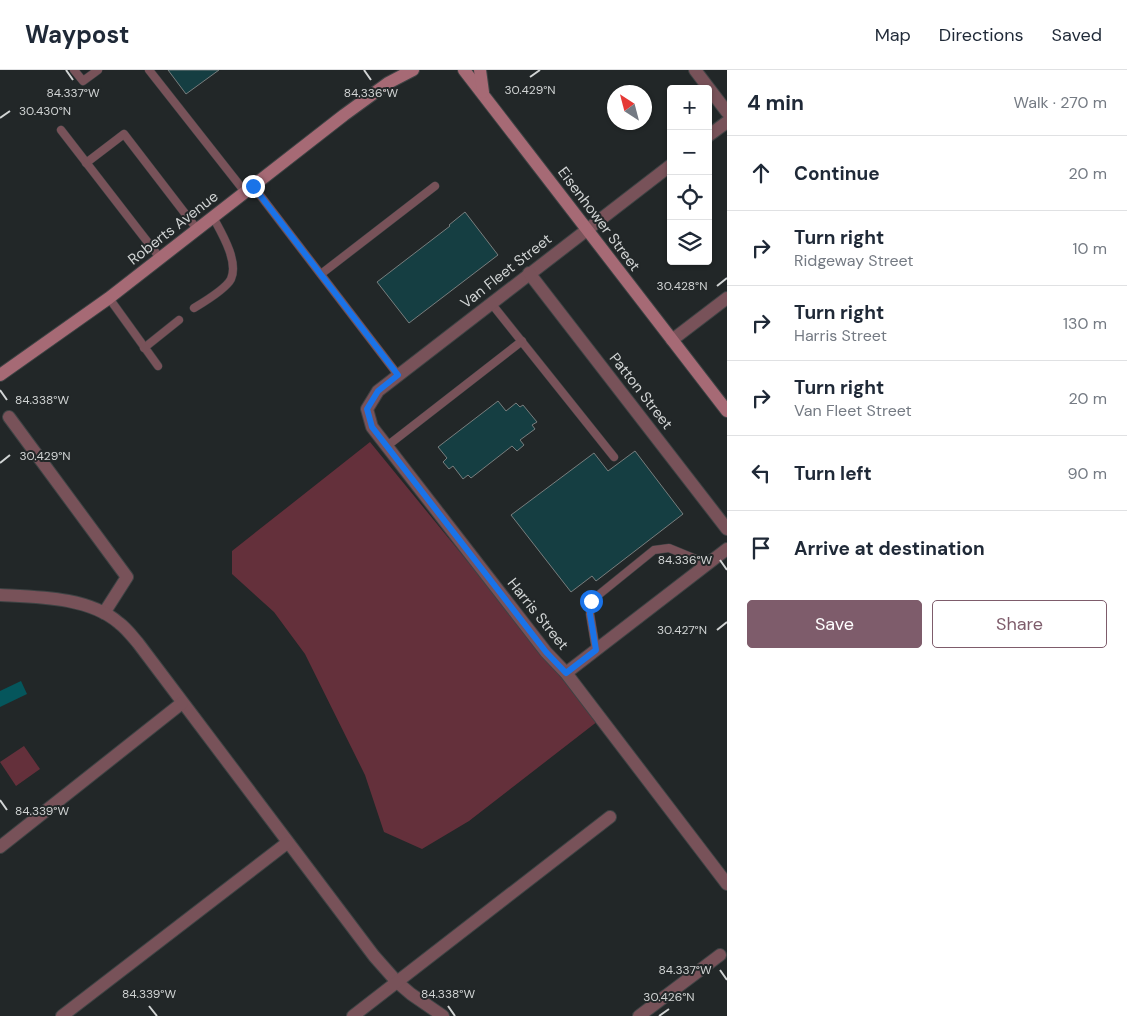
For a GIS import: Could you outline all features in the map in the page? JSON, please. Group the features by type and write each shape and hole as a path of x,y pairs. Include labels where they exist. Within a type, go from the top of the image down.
{"street":[{"name":"Roberts Avenue","path":"0,375 108,298 344,115 388,83 413,70"},
{"name":"Eisenhower Street","path":"464,70 727,411"},
{"path":"480,70 483,94"},
{"path":"695,70 727,112"},
{"path":"712,133 727,122"},
{"name":"Van Fleet Street","path":"367,409 378,391 667,168"},
{"name":"Patton Street","path":"529,273 727,530"},
{"path":"672,340 727,298"},
{"name":"Harris Street","path":"367,409 372,427 546,652 566,673 727,884"},
{"path":"9,417 127,577 104,613"},
{"path":"566,673 727,549"},
{"path":"0,595 32,596 82,604 104,613 119,623 138,643 374,956 397,982 443,1016"},
{"path":"0,847 182,703"},
{"path":"353,1016 610,817"},
{"path":"62,1016 288,843"},
{"path":"639,1016 720,955"}],"lane":[{"path":"74,70 83,81 98,70"},
{"path":"149,70 321,274 398,375"},
{"path":"61,130 160,258"},
{"path":"86,163 124,134 197,229"},
{"path":"321,274 435,186"},
{"path":"194,308 225,286 232,274 232,262 226,241 213,217"},
{"path":"108,298 158,366"},
{"path":"492,303 614,457"},
{"path":"144,348 179,320"},
{"path":"387,446 522,341"},
{"path":"596,650 590,614 591,601 654,550 669,548 708,564"}],"shaded area":[{"path":"370,442 598,721 469,821 422,849 384,832 365,775 305,654 274,612 232,574 232,551"},
{"path":"24,746 40,769 16,786 0,762"}],"water":[{"path":"21,681 27,694 0,707 0,691"}],"building":[{"path":"168,70 219,70 186,94"},
{"path":"465,212 498,255 409,323 377,282 450,226"},
{"path":"498,401 506,411 516,403 520,407 523,405 537,422 532,425 535,429 520,440 524,445 517,451 512,446 471,478 468,475 463,479 453,466 449,469 443,462 447,458 438,447"},
{"path":"635,451 683,514 596,581 592,576 571,592 511,515 594,453 608,471"}],"route":[{"path":"253,186 398,375 378,391 367,409 372,427 546,652 566,673 596,650 590,614 591,601"}]}
